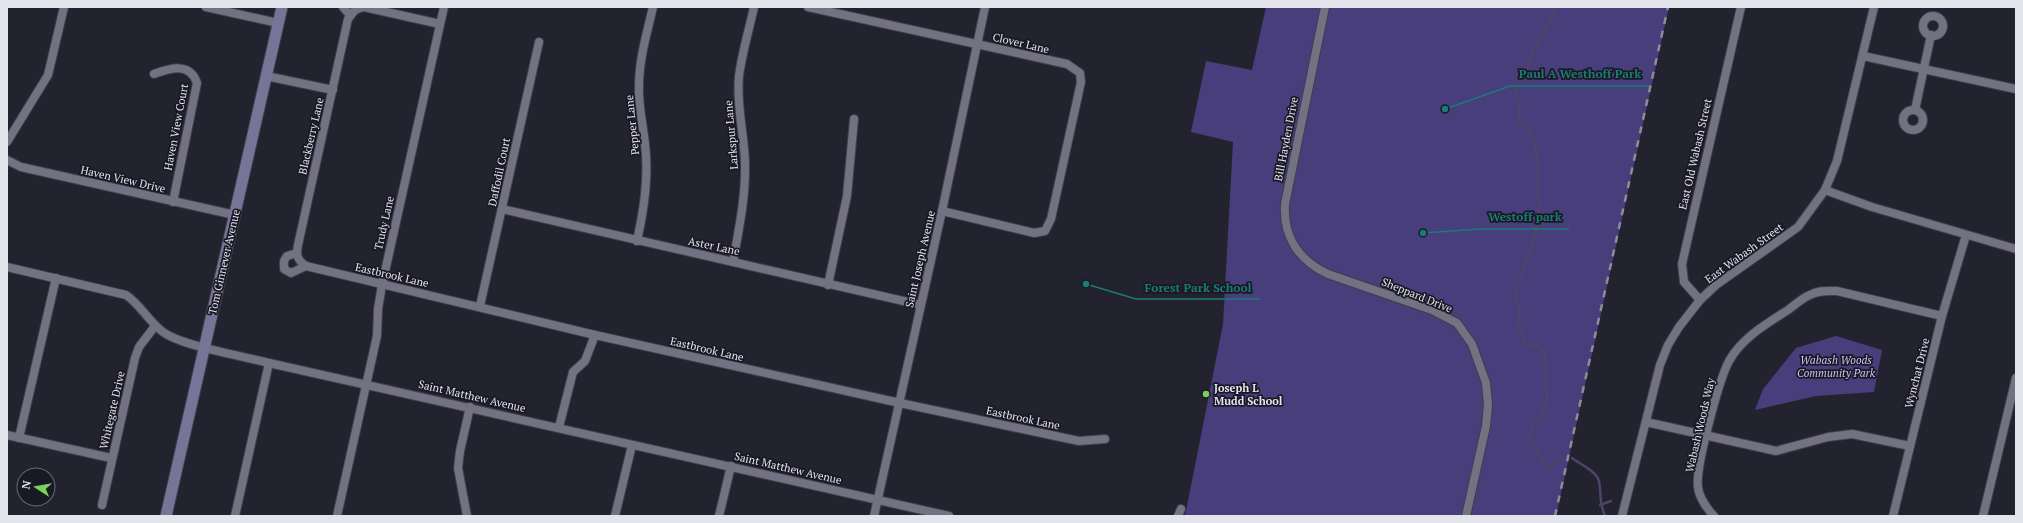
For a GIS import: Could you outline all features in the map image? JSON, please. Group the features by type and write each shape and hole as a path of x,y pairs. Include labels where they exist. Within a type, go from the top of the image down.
{"main road":[{"name":"Tom Ginnever Avenue","path":"166,516 282,7"}],"street":[{"path":"7,142 48,75 64,7"},
{"path":"206,7 278,23"},
{"path":"343,7 440,24"},
{"name":"Trudy Lane","path":"338,516 377,336 378,309 382,285 444,7"},
{"name":"Pepper Lane","path":"637,241 644,209 647,174 640,106 639,72 653,7"},
{"name":"Larkspur Lane","path":"733,262 743,209 746,179 744,136 739,96 739,76 754,7"},
{"name":"Clover Lane","path":"808,7 1067,64 1080,73 1081,82 1051,219 1045,231 1034,233 942,211"},
{"name":"Saint Joseph Avenue","path":"874,516 942,211 985,7"},
{"name":"Bill Hayden Drive","path":"1314,268 1301,256 1291,242 1284,218 1284,204 1325,7"},
{"name":"East Old Wabash Street","path":"1700,300 1684,282 1682,275 1682,264 1741,7"},
{"name":"East Wabash Street","path":"1622,516 1660,365 1668,345 1679,327 1700,300 1716,285 1798,227 1824,190 1837,161 1874,7"},
{"name":"Blackberry Lane","path":"298,257 333,90 361,9"},
{"path":"1915,110 1931,36"},
{"name":"Daffodil Court","path":"480,306 539,42"},
{"path":"1863,56 2016,89"},
{"name":"Haven View Court","path":"154,74 173,68 185,70 192,73 197,84 173,202"},
{"path":"266,76 333,90"},
{"path":"828,285 847,196 854,119"},
{"name":"Haven View Drive","path":"7,160 20,167 173,202 235,214"},
{"path":"1824,190 1872,207 1966,236 2016,249"},
{"name":"Aster Lane","path":"502,209 920,306"},
{"name":"Wynchat Drive","path":"1893,516 1942,316 1966,236"},
{"path":"298,257 287,256 284,261 284,269 291,273 306,266"},
{"name":"Eastbrook Lane","path":"298,257 306,266 382,285 480,306 595,335 1078,441 1106,439"},
{"name":"Saint Matthew Avenue","path":"7,267 126,295 138,303 155,326 164,333 178,340 269,363 559,427 632,445 949,516"},
{"name":"Sheppard Drive","path":"1314,268 1432,310 1457,323 1472,344 1486,383 1488,405 1486,426 1466,516"},
{"path":"19,438 56,278"},
{"name":"Wabash Woods Way","path":"1714,516 1703,500 1698,487 1707,436 1719,384 1730,360 1743,343 1760,329 1810,295 1824,290 1837,291 1942,316"},
{"name":"Whitegate Drive","path":"102,505 111,458 135,358 139,347 155,326"},
{"path":"559,427 571,376 573,372 585,361 595,335"},
{"path":"235,516 269,363"},
{"path":"1983,516 2016,378"},
{"path":"467,516 458,468 460,451 470,407"},
{"path":"1646,422 1776,451 1828,437 1852,434 1910,446"},
{"path":"7,435 111,458"},
{"path":"615,516 632,445"},
{"path":"719,516 731,466"}],"green space":[{"path":"1266,7 1669,7 1556,516 1185,516 1223,324 1233,142 1191,132 1206,61 1252,70"},
{"name":"Wabash Woods Community Park","path":"1836,336 1882,350 1874,392 1816,396 1755,410 1763,389 1796,348"}],"waterway":[{"path":"1556,7 1553,16 1531,54 1525,74 1514,92 1520,107 1519,122 1528,128 1535,144 1538,165 1539,219 1531,250 1514,292 1520,310 1518,325 1524,340 1529,347 1538,345 1545,355 1547,401 1539,419 1531,429 1530,439 1548,469 1559,459 1563,458"},
{"path":"1572,458 1597,477 1605,516"},
{"path":"1600,505 1611,501"}],"railway":[{"path":"1555,516 1668,7"}],"place":[{"name":"Paul A Westhoff Park","path":"1445,109"},
{"name":"Westoff park","path":"1423,233"},
{"name":"Forest Park School","path":"1086,284"},
{"name":"Joseph L Mudd School","path":"1206,394"}]}
